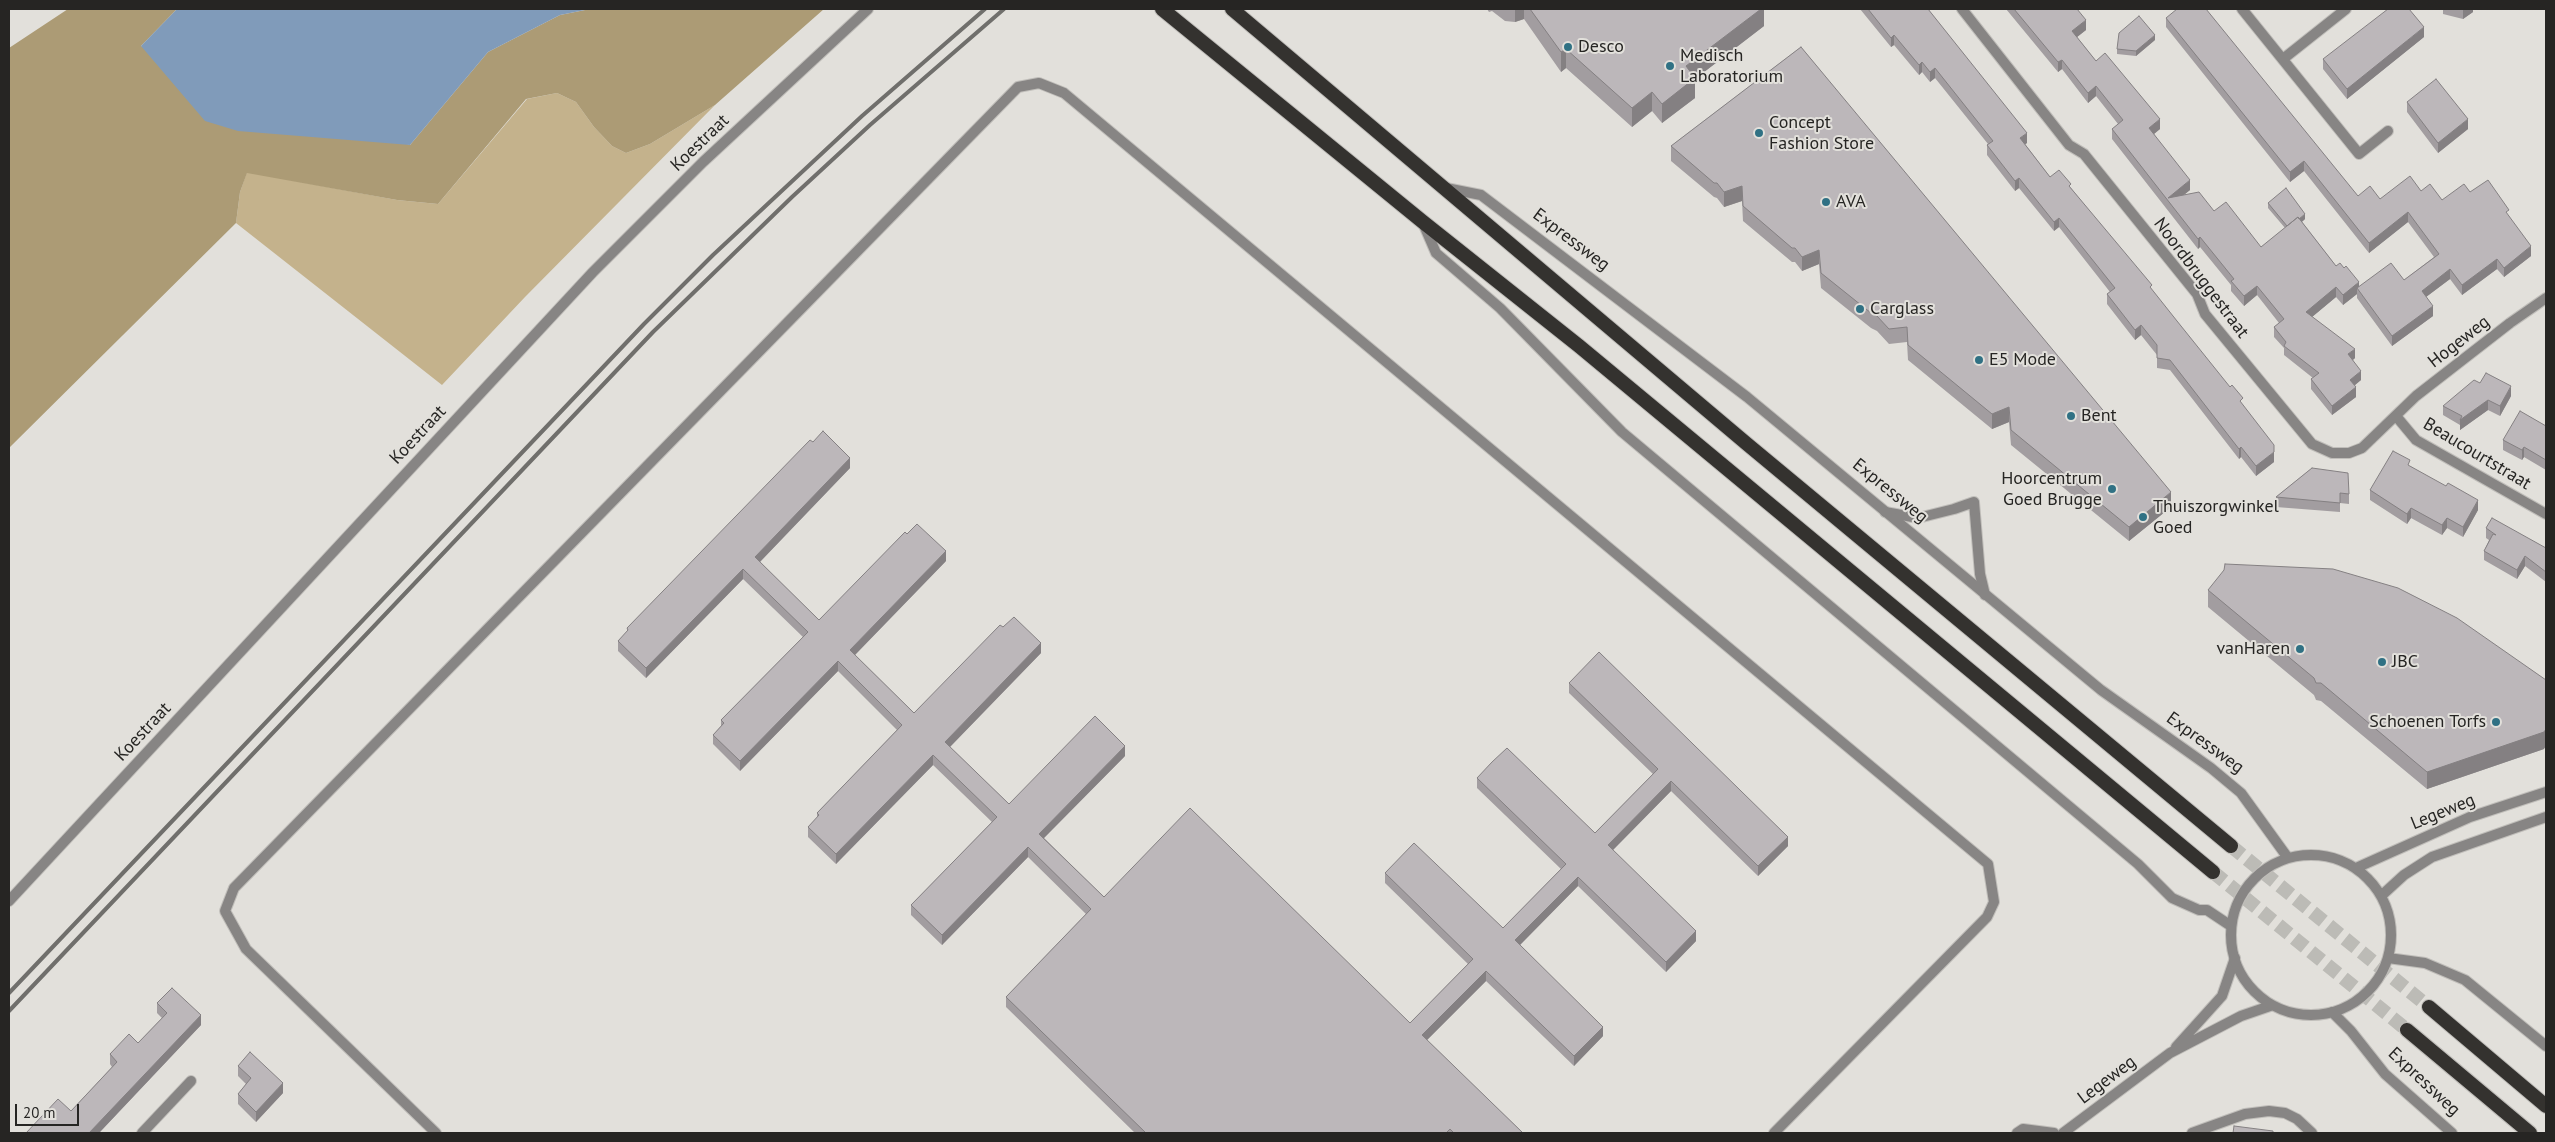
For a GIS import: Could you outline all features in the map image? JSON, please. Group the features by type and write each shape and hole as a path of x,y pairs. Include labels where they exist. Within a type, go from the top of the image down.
{"highway":[{"path":"1162,9 1423,222 1579,346 2214,872"},
{"name":"Expressweg","path":"1232,9 1442,187 2231,846"},
{"path":"2429,1008 2546,1106"},
{"name":"Expressweg","path":"2407,1030 2530,1133"}],"street":[{"name":"Koestraat","path":"9,901 593,272 703,162 868,9"},
{"name":"Noordbruggestraat","path":"1962,9 2069,145 2084,154 2197,294 2204,314 2312,444 2332,453 2355,451 2366,445 2396,416"},
{"path":"2242,9 2359,154 2388,131"},
{"path":"2283,59 2346,9"},
{"path":"436,1133 246,949 225,911 234,888 1018,87 1039,83 1064,93 1072,99 1988,864 1994,902 1986,917 1774,1133"},
{"name":"Expressweg","path":"1442,187 1481,195 1747,397 2101,690 2211,768 2240,793 2288,858"},
{"path":"1423,222 1436,253 1500,308 1622,432 2138,864 2172,898 2199,910 2207,910 2231,926"},
{"name":"Hogeweg","path":"2396,416 2416,396 2510,323 2546,298"},
{"name":"Beaucourtstraat","path":"2396,416 2416,440 2546,514"},
{"path":"1885,512 1918,518 1974,502 1980,574 1985,595"},
{"name":"Legeweg","path":"2356,868 2470,817 2546,792"},
{"path":"2381,896 2404,875 2432,857 2546,817"},
{"path":"2309,855 2334,858 2356,868 2370,880 2381,896 2389,916 2391,938 2388,958 2380,976 2366,993 2349,1006 2332,1012 2308,1015 2270,1006 2242,977 2235,958 2231,926 2236,907 2248,885 2268,868 2288,858 2309,855"},
{"name":"Legeweg","path":"2170,1054 2222,996 2235,958"},
{"path":"2388,958 2426,963 2464,980 2546,1046"},
{"name":"Legeweg","path":"2063,1133 2170,1054 2242,1016 2270,1006"},
{"name":"Expressweg","path":"2332,1012 2351,1031 2385,1074 2452,1133"},
{"path":"142,1133 191,1081"},
{"path":"2192,1133 2245,1114 2269,1111 2285,1113 2297,1119 2312,1133"},
{"path":"2017,1133 2023,1129 2054,1133"}],"shaded area":[{"path":"68,9 177,9 141,46 410,145 488,52 560,15 590,9 824,9 715,105 650,144 626,153 612,146 594,127 576,102 557,93 526,99 438,204 397,200 247,173 240,192 236,223 9,448 9,48"},
{"path":"557,93 576,102 594,127 612,146 626,153 650,144 715,105 525,297 442,385 236,223 240,192 247,172 397,200 438,204 527,99"}],"water":[{"path":"177,9 590,9 560,15 488,52 410,145 238,131 205,121 141,46"}],"building":[{"path":"1530,9 1761,9 1686,66 1695,78 1662,104 1652,92 1632,108 1566,49 1561,52"},
{"path":"1868,9 1928,9 2027,133 2020,138 2050,177 2059,170 2071,184 2069,186 2152,285 2150,287 2230,387 2232,385 2243,398 2240,401 2274,445 2274,452 2256,466 2241,447 2239,449 2170,360 2157,358 2157,345 2141,325 2135,330 2107,294 2115,288 2059,218 2054,222 2019,178 2015,181 1987,145 1993,141 1935,68 1930,72 1922,62 1919,65 1894,35 1891,38"},
{"path":"2014,9 2077,9 2086,20 2072,31 2096,61 2105,53 2160,119 2149,128 2190,180 2168,198 2199,192 2214,211 2226,202 2261,247 2298,217 2336,266 2340,263 2344,268 2346,266 2359,282 2343,295 2336,287 2306,312 2355,349 2348,354 2361,371 2350,380 2356,387 2332,406 2311,379 2319,373 2284,346 2286,342 2274,327 2284,319 2257,286 2244,296 2231,281 2234,279 2200,237 2198,239 2112,129 2123,120 2096,86 2088,93 2062,60 2058,62"},
{"path":"2177,9 2206,9 2358,196 2370,186 2380,199 2410,176 2421,191 2430,184 2442,200 2464,184 2470,192 2488,180 2509,210 2506,212 2531,246 2504,268 2497,259 2462,285 2450,269 2422,291 2433,306 2392,336 2357,288 2391,263 2404,280 2439,254 2408,212 2369,243 2304,161 2290,172 2166,18"},
{"path":"2388,9 2409,9 2424,27 2347,89 2323,59"},
{"path":"2139,16 2155,35 2136,51 2117,49 2119,33"},
{"path":"1801,47 2171,492 2129,527 2011,430 2009,407 1992,414 1908,345 1907,327 1889,329 1877,316 1821,273 1819,250 1802,257 1795,248 1792,248 1743,206 1742,186 1724,192 1717,183 1714,183 1671,146"},
{"path":"2436,79 2468,119 2438,143 2407,102"},
{"path":"2286,188 2305,214 2287,226 2268,203"},
{"path":"2486,373 2511,386 2500,406 2488,400 2460,420 2462,416 2443,406 2474,380 2480,383"},
{"path":"2520,411 2546,426 2546,460 2524,447 2522,450 2503,440"},
{"path":"823,431 850,458 755,557 819,620 905,532 907,534 917,524 946,551 850,650 914,713 1000,625 1003,627 1014,617 1041,643 945,742 1009,804 1095,716 1125,746 1039,834 1104,897 1190,808 1410,1023 1473,959 1385,873 1414,843 1503,928 1566,864 1477,778 1492,762 1507,748 1595,833 1658,769 1569,683 1599,652 1788,837 1758,866 1671,781 1608,845 1696,931 1666,962 1578,877 1515,940 1603,1027 1574,1056 1486,971 1422,1035 1523,1133 1454,1133 1450,1129 1446,1133 1146,1133 1006,997 1091,909 1028,847 942,935 911,905 997,817 933,755 836,854 808,827 819,815 817,813 902,725 838,661 740,761 713,735 724,723 721,720 808,632 743,569 646,668 618,641 628,630 627,628 810,440 813,442"},
{"path":"2393,451 2410,460 2408,465 2446,486 2448,483 2478,500 2463,527 2447,518 2442,525 2411,508 2407,514 2370,490"},
{"path":"2312,468 2348,473 2349,494 2340,493 2340,503 2276,497"},
{"path":"2492,518 2546,548 2546,572 2525,556 2517,570 2484,551 2493,534 2496,535 2486,528"},
{"path":"2225,564 2333,569 2398,588 2457,618 2546,680 2546,729 2544,732 2427,772 2321,683 2316,683 2314,678 2208,590 2224,570"},
{"path":"172,988 201,1015 89,1133 26,1133 58,1099 71,1111 117,1062 110,1054 129,1034 138,1043 167,1013 157,1003"},
{"path":"250,1052 283,1083 256,1112 238,1094 251,1078 238,1066"},
{"path":"2234,1126 2273,1131 2273,1133 2233,1133"}],"tunnel":[{"path":"2231,846 2429,1007"},
{"path":"2213,872 2407,1030"}],"railway":[{"path":"9,993 644,324 713,255 862,116 985,9"},
{"path":"9,1011 653,332 792,197 870,125 1004,9"}],"place":[{"name":"Desco","path":"1568,47"},
{"name":"Medisch Laboratorium","path":"1670,66"},
{"name":"Concept Fashion Store","path":"1759,133"},
{"name":"AVA","path":"1826,202"},
{"name":"Carglass","path":"1860,309"},
{"name":"E5 Mode","path":"1979,360"},
{"name":"Bent","path":"2071,416"},
{"name":"Hoorcentrum Goed Brugge","path":"2112,489"},
{"name":"Thuiszorgwinkel Goed","path":"2143,517"},
{"name":"vanHaren","path":"2300,649"},
{"name":"JBC","path":"2382,662"},
{"name":"Schoenen Torfs","path":"2496,722"}]}
